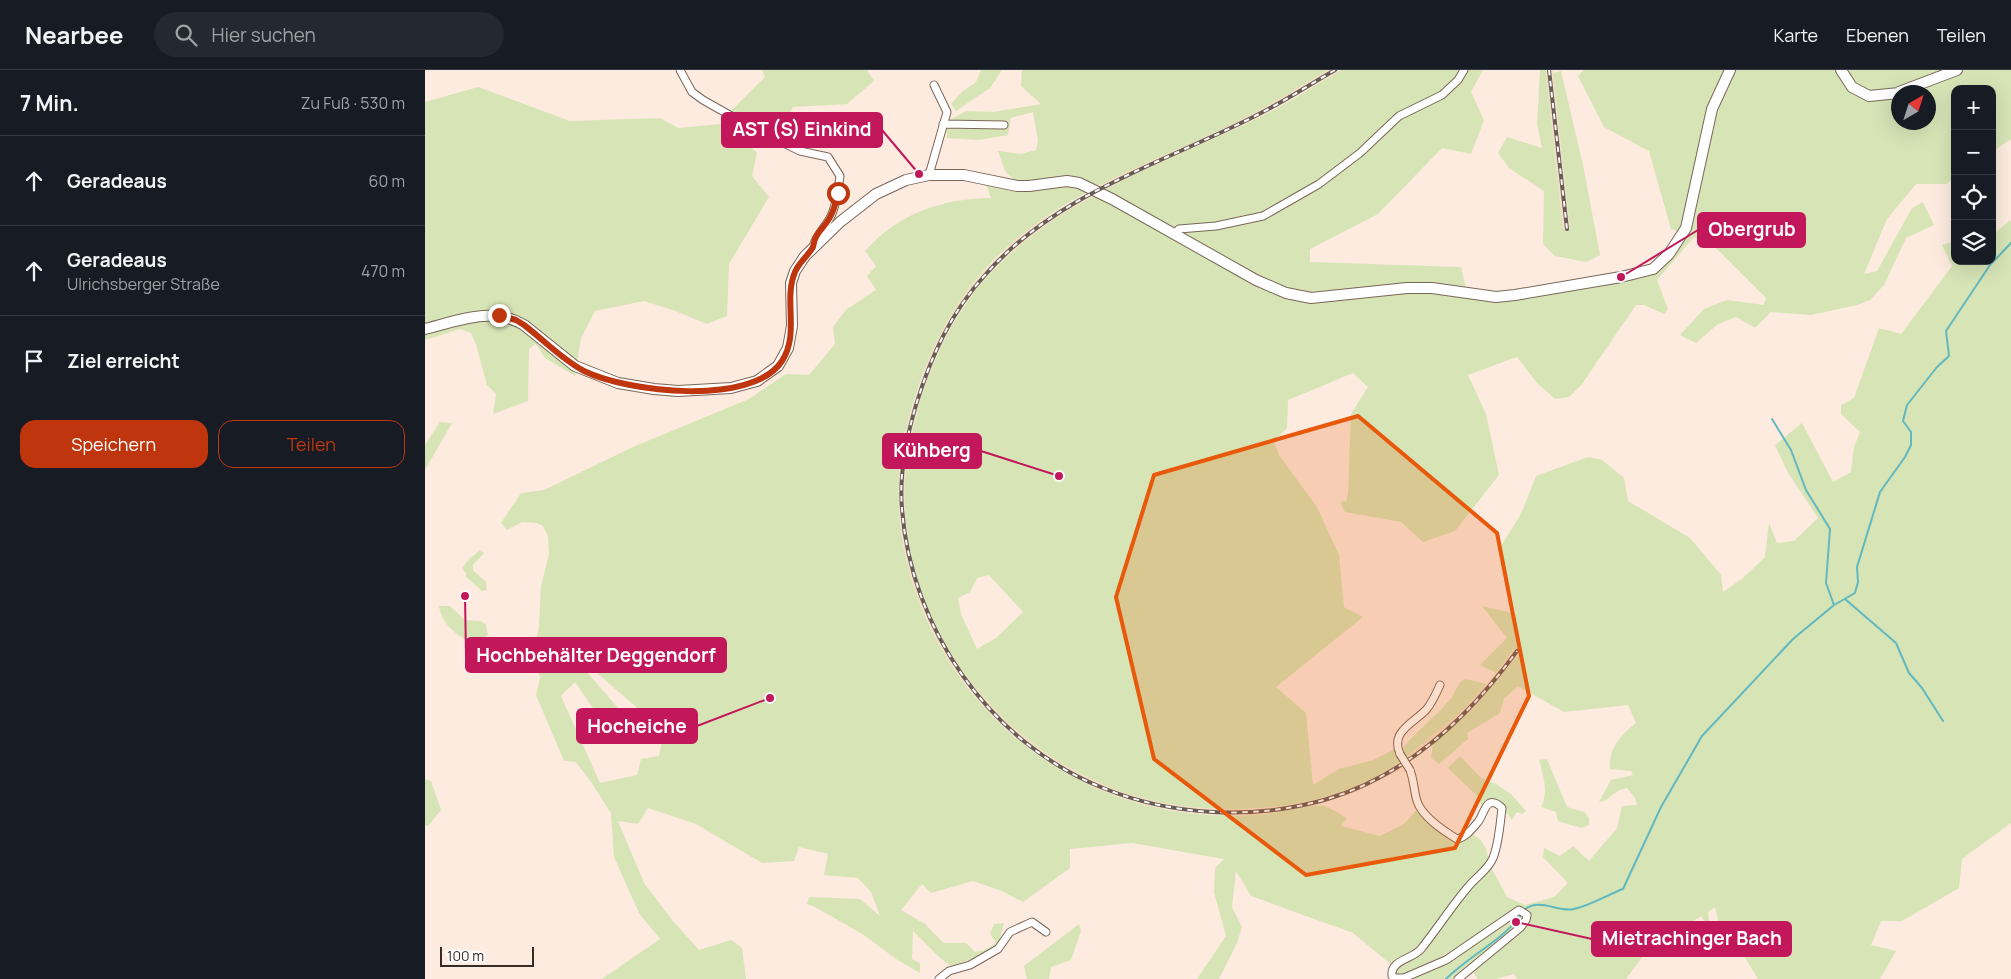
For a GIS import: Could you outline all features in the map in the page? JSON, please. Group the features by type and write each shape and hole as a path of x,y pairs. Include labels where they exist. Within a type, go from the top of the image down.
{"street":[{"path":"680,70 692,92 703,100 749,126 800,151 827,157 840,176 838,193 831,216 815,238 813,247"},
{"path":"1174,234 1179,229 1216,226 1263,216 1319,184 1360,153 1399,116 1442,95 1458,80 1464,70"},
{"path":"425,329 459,320 499,315 516,320 524,325 575,366 618,383 654,389 679,390 739,386 757,381 767,375 783,359 788,348 792,326 791,283 795,271 813,247 840,222 876,194 905,180 929,175 964,175 1017,186 1072,181 1097,191 1272,287 1286,293 1311,298 1407,288 1432,288 1497,297 1515,296 1621,278 1653,269 1669,254 1686,228 1712,109 1730,70"},
{"path":"1841,70 1852,87 1869,96 1891,94"},
{"path":"1919,85 1957,70"},
{"path":"929,175 947,112 934,85"},
{"path":"943,124 1004,125"},
{"path":"1440,685 1431,704 1399,734 1396,744 1399,754 1410,770 1417,802 1434,822 1457,839 1464,837 1479,821 1485,807 1489,804 1493,803 1502,808 1496,848 1489,866 1468,886 1418,952 1394,966 1391,976 1404,978 1446,960 1519,910 1526,915 1526,920 1521,927 1459,979"},
{"path":"939,979 949,971 970,965 998,948 1010,932 1032,922 1046,932"}],"highlighted area":[{"path":"1358,416 1497,533 1529,696 1455,848 1306,875 1154,759 1116,597 1154,475"}],"shaded area":[{"path":"1328,70 1341,70 1258,118 1134,175 1066,213 1016,248 989,274 965,303 947,333 934,362 913,426 908,453 905,508 913,562 921,591 947,646 962,669 990,704 1032,743 1077,772 1102,784 1150,800 1179,806 1255,809 1286,805 1325,796 1367,780 1395,766 1444,727 1470,702 1514,649 1520,652 1475,707 1448,732 1398,771 1355,792 1307,808 1256,815 1198,814 1148,806 1100,790 1074,778 1028,748 985,709 941,649 915,594 902,538 899,509 899,477 907,425 928,360 942,330 960,299 1012,243 1037,223 1095,188 1131,169 1255,112"},
{"path":"1546,70 1553,70 1570,229 1563,229"}],"green space":[{"path":"762,70 867,70 874,81 847,104 793,107 774,137 729,113 765,77"},
{"path":"981,70 1002,70 990,88 956,111 951,104 962,92 976,82"},
{"path":"1022,70 1328,70 1256,112 1100,185 1070,202 1013,242 982,272 956,307 935,344 919,385 906,431 899,479 900,525 909,569 924,612 944,653 970,691 1001,725 1036,754 1075,778 1096,788 1140,804 1185,813 1208,815 1255,815 1312,806 1324,806 1347,818 1341,826 1380,836 1404,824 1420,806 1437,824 1450,834 1464,837 1472,834 1480,839 1486,849 1490,865 1507,897 1525,905 1554,897 1568,883 1543,857 1544,848 1560,856 1573,846 1589,861 1617,828 1622,806 1637,805 1635,798 1627,788 1599,802 1611,780 1633,775 1631,771 1610,769 1613,749 1625,732 1636,723 1628,705 1564,712 1518,686 1504,699 1500,713 1467,733 1468,739 1439,764 1431,758 1433,744 1475,707 1520,653 1514,649 1496,673 1480,665 1507,638 1482,606 1516,614 1499,549 1521,514 1536,476 1588,457 1602,460 1624,478 1628,501 1690,538 1721,575 1723,592 1743,578 1765,557 1769,523 1777,543 1794,541 1818,518 1787,471 1775,445 1802,423 1833,482 1851,472 1854,447 1860,432 1841,414 1841,405 1854,398 1879,328 1901,334 1952,265 1996,265 1996,232 2011,220 2011,823 1962,859 1959,888 1902,921 1881,921 1871,945 1896,951 1880,979 1758,979 1733,938 1725,936 1720,927 1715,907 1708,912 1710,933 1707,934 1705,927 1707,925 1701,916 1643,956 1626,979 1517,979 1514,974 1496,979 1478,979 1471,970 1459,979 1395,979 1394,967 1353,933 1251,896 1236,871 1232,907 1242,927 1237,943 1219,979 1197,979 1226,936 1214,892 1215,868 1224,859 1132,843 1070,849 1070,868 1023,902 1002,891 973,881 931,893 922,884 901,910 925,924 944,943 966,943 975,952 984,950 996,943 990,934 994,924 1004,923 999,943 972,961 971,959 951,966 940,958 913,931 912,959 920,963 920,973 896,959 864,935 807,904 809,897 860,899 880,916 871,892 858,878 824,875 828,854 799,847 794,861 762,863 696,824 648,808 638,824 618,821 644,883 673,921 699,950 731,940 742,948 746,979 602,979 660,939 639,913 614,857 611,813 576,762 564,761 536,695 540,678 534,652 539,627 541,586 549,554 548,536 543,526 537,523 522,522 507,530 501,523 521,493 544,490 633,447 749,399 786,374 809,375 835,344 833,327 847,309 876,290 867,276 876,266 865,251 878,238 907,218 938,205 955,201 991,198 985,180 1017,183 1005,171 998,151 1021,154 1036,150 1038,141 1033,112 1011,118 1008,135 979,140 947,138 946,122 966,111 993,112 1041,104 1021,86","holes":["590,667 664,731 659,756 641,759 637,775 600,783 561,696 575,682 616,741 627,731 638,731 586,671"]},
{"path":"1341,70 1483,70 1471,92 1484,120 1471,154 1442,148 1378,214 1310,249 1310,262 1461,267 1467,293 1482,295 1653,269 1683,233 1671,229 1649,151 1604,127 1578,76 1584,70 2011,70 2011,139 1996,149 1996,85 1951,85 1951,181 1946,184 1916,184 1887,219 1864,274 1877,271 1912,208 1923,202 1934,225 1906,238 1884,285 1870,300 1857,305 1811,315 1771,312 1755,328 1736,317 1718,324 1696,343 1680,335 1704,309 1727,300 1764,305 1766,298 1712,244 1694,237 1657,280 1668,309 1664,314 1644,305 1636,305 1582,384 1569,397 1555,399 1537,383 1517,357 1468,375 1486,414 1499,475 1455,531 1423,542 1401,522 1345,512 1340,502 1346,501 1348,494 1351,414 1368,387 1353,373 1288,400 1287,428 1274,441 1279,455 1317,507 1339,555 1344,607 1363,617 1276,687 1306,713 1313,785 1339,769 1373,760 1395,749 1401,761 1383,773 1344,791 1301,803 1237,809 1182,806 1150,800 1102,784 1057,760 1016,729 980,693 951,651 928,606 912,558 905,507 906,467 920,402 932,367 948,334 967,302 978,288 1018,247 1080,203 1149,168 1287,103","holes":["989,575 1023,612 996,638 977,649 961,614 958,598 970,592 977,578"]},
{"path":"1540,70 1546,70 1563,229 1570,229 1553,73 1561,71 1583,165 1600,255 1586,262 1555,256 1543,244 1544,191 1509,168 1498,153 1507,137 1542,148 1537,124"},
{"path":"478,87 570,121 660,118 678,128 721,124 745,141 757,153 752,176 769,197 729,264 727,316 707,324 644,301 595,311 581,338 575,376 545,358 536,344 529,349 528,401 493,414 496,394 487,385 476,344 471,333 460,329 425,340 425,102"},
{"path":"1951,242 1951,264 1942,245"},
{"path":"440,422 452,423 425,470 425,445"},
{"path":"480,550 484,553 473,565 473,570 486,582 487,590 482,591 466,577 466,573 462,569 468,560"},
{"path":"439,606 450,606 465,620 481,621 486,625 488,635 474,644 462,637 451,629 443,619"},
{"path":"1466,679 1486,684 1459,714 1404,759 1401,754 1402,749 1446,704 1459,684"},
{"path":"1460,756 1482,779 1496,784 1511,794 1526,811 1522,814 1517,812 1512,820 1504,809 1487,802 1482,807 1477,796 1448,768"},
{"path":"1547,759 1567,807 1584,812 1589,818 1589,825 1581,828 1558,821 1556,812 1541,807 1545,790 1539,760"},
{"path":"425,779 431,781 441,810 428,826 425,825"},
{"path":"1079,924 1081,931 1071,960 1051,967 1049,979 1027,979 1024,966"}],"waterway":[{"path":"1524,910 1536,905 1568,910 1574,909 1623,889 1661,807 1702,736 1793,639 1834,605 1855,593 1858,582 1857,567 1880,492 1905,457 1911,445 1911,432 1903,421 1907,405 1937,367 1949,356 1946,331 1990,265 2011,243"},
{"path":"1772,419 1791,450 1806,490 1830,529 1826,583 1834,605"},
{"path":"1845,599 1896,643 1909,673 1922,688 1943,721"},
{"path":"1446,979 1505,932 1522,914"}],"railway":[{"path":"1335,70 1257,115 1113,182 1078,201 1045,222 1014,246 986,274 962,304 952,319 928,369 912,418 904,457 902,509 909,554 921,597 940,638 963,677 992,712 1025,742 1062,768 1103,788 1157,804 1212,812 1241,812 1297,806 1324,800 1354,790 1382,776 1433,742 1456,721 1478,699 1517,651"},
{"path":"1549,70 1567,229"}],"place":[{"name":"AST (S) Einkind","path":"919,174"},
{"name":"Obergrub","path":"1621,277"},
{"name":"Kühberg","path":"1059,476"},
{"name":"Hochbehälter Deggendorf","path":"465,596"},
{"name":"Hocheiche","path":"770,698"},
{"name":"Mietrachinger Bach","path":"1516,922"}],"route":[{"path":"499,315 516,320 524,325 575,366 586,372 618,383 634,387 679,390 731,388 746,385 757,381 773,371 779,366 786,354 792,326 791,283 795,271 813,247 815,238 831,216 838,193"}]}
